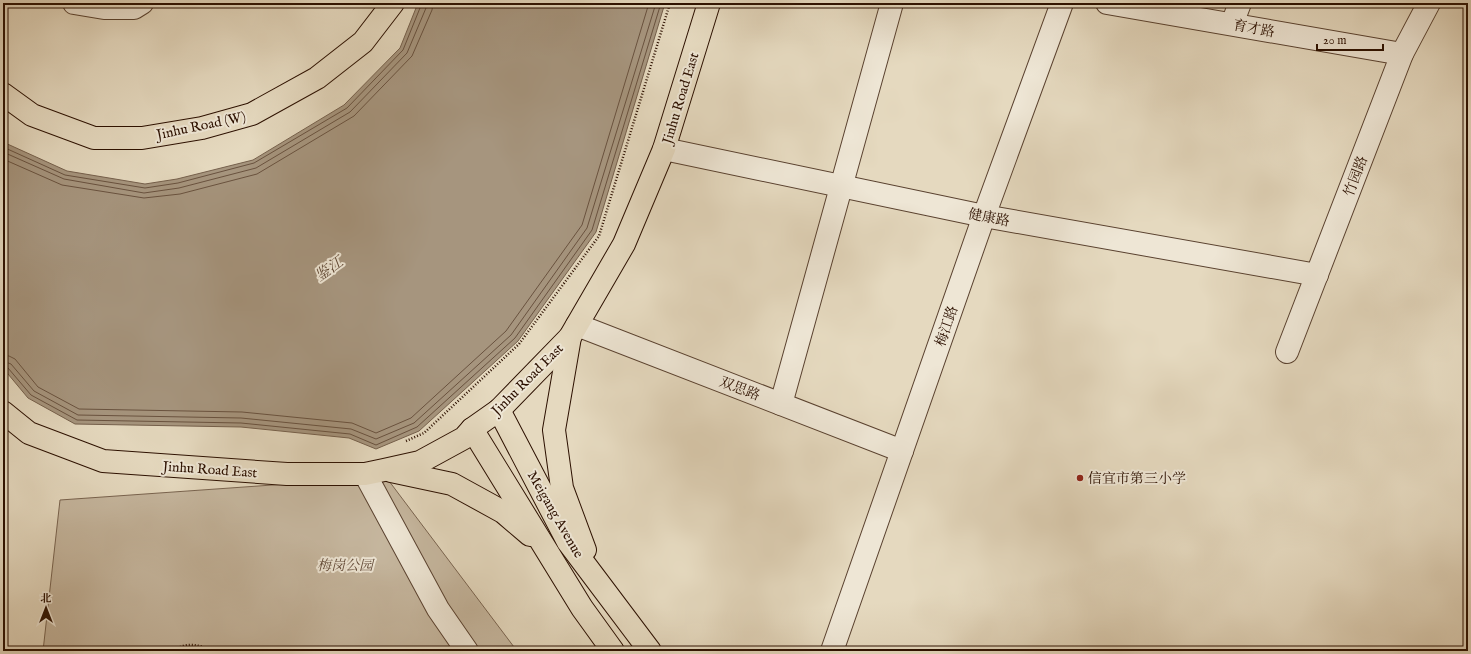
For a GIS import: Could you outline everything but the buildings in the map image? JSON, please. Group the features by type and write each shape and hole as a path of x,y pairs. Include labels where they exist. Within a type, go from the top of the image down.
{"main road":[{"name":"Jinhu Road (W)","path":"3,94 32,115 94,138 142,138 202,128 252,114 317,78 363,42 393,3"},
{"name":"Jinhu Road East","path":"3,412 29,433 103,461 287,474 375,472 420,462 464,438 472,429 499,410 573,331 624,244 664,149 709,3"},
{"path":"573,331 554,430 562,488 598,583"},
{"name":"Meigang Avenue","path":"499,410 568,542 650,651"},
{"name":"Meigang Avenue","path":"472,429 582,608 613,651"},
{"path":"375,472 452,484 503,512 544,547"}],"street":[{"path":"74,3 104,8 134,8 142,3"},
{"path":"781,404 892,3"},
{"name":"梅江路","path":"832,651 984,216 1062,3"},
{"name":"育才路","path":"1107,3 1402,54"},
{"path":"1232,24 1240,3"},
{"name":"竹园路","path":"1287,352 1402,54 1429,3"},
{"name":"健康路","path":"664,149 984,216 1317,274"},
{"name":"双思路","path":"573,331 781,404 902,451"},
{"path":"375,472 438,609 467,651"}],"path":[{"path":"404,442 424,433 519,344 599,236 621,169 670,3 674,4"},
{"path":"172,651 180,646 192,644 215,651"}],"green space":[{"name":"梅岗公园","path":"386,477 517,651 43,651 60,500"}],"water":[{"name":"鉴江","path":"418,3 665,3 596,232 518,341 419,431 376,449 349,438 241,427 75,424 28,398 3,368 3,142 67,171 145,184 177,179 253,160 344,105 400,48"}],"place":[{"name":"信宜市第三小学","path":"1080,478"}]}
